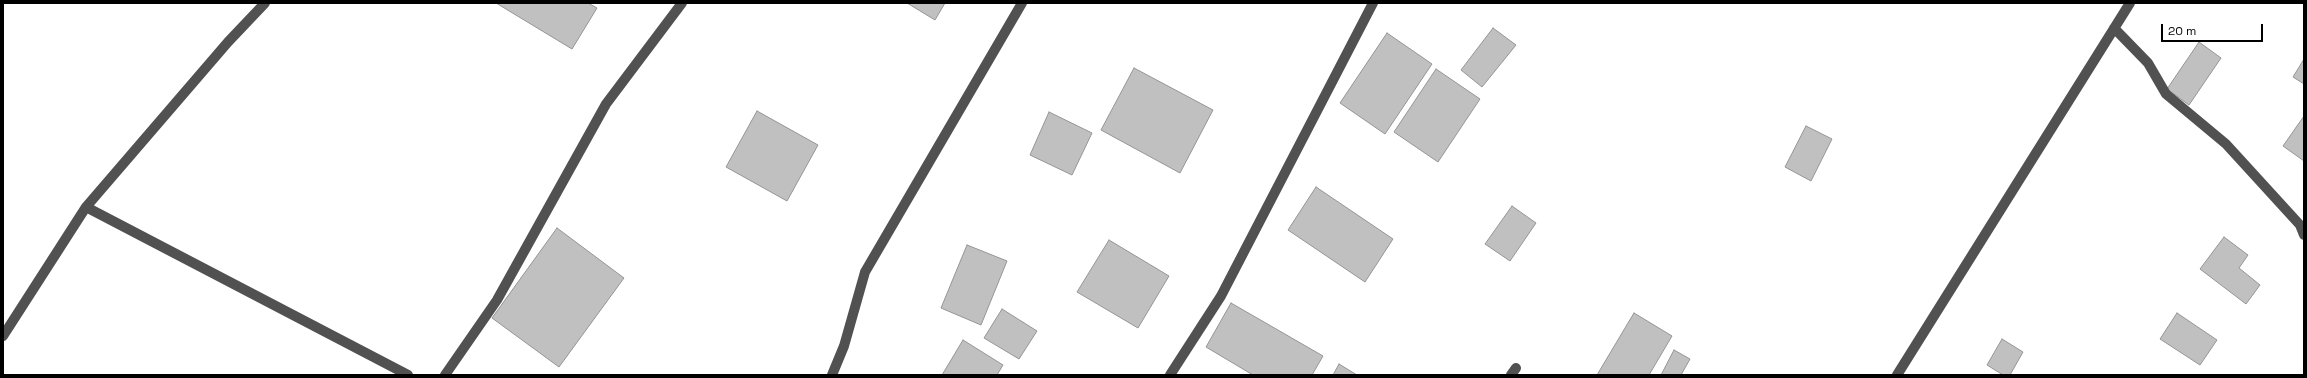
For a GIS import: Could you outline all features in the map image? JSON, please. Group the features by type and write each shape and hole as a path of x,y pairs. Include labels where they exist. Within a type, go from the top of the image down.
{"street":[{"path":"3,336 86,207 228,42 265,3"},
{"path":"445,375 497,300 606,104 682,3"},
{"path":"832,375 844,346 865,272 1022,3"},
{"path":"1170,375 1221,296 1373,3"},
{"path":"1897,375 2130,3"},
{"path":"2114,28 2148,63 2166,94 2226,144 2300,225 2304,235"},
{"path":"86,207 408,375"}],"building":[{"path":"496,3 588,3 597,8 572,49"},
{"path":"907,3 945,3 935,20"},
{"path":"1493,28 1516,45 1482,87 1461,70"},
{"path":"1387,33 1432,64 1385,134 1340,103"},
{"path":"2199,42 2221,58 2189,105 2167,89"},
{"path":"2304,59 2304,84 2293,77"},
{"path":"1134,68 1213,110 1180,173 1101,130"},
{"path":"1436,69 1480,99 1438,162 1394,132"},
{"path":"757,111 818,145 787,201 726,167"},
{"path":"1049,112 1092,133 1072,175 1030,155"},
{"path":"2304,116 2304,161 2283,146"},
{"path":"1806,126 1832,139 1811,181 1785,167"},
{"path":"1316,187 1393,239 1365,282 1288,230"},
{"path":"1512,206 1536,223 1510,261 1485,244"},
{"path":"557,228 624,278 559,367 492,318"},
{"path":"2224,237 2248,255 2239,268 2260,285 2246,304 2200,269"},
{"path":"1109,240 1169,276 1138,328 1077,292"},
{"path":"967,245 1007,261 981,325 941,308"},
{"path":"1231,303 1323,356 1312,375 1253,375 1206,347"},
{"path":"1002,309 1037,331 1019,359 984,338"},
{"path":"1634,313 1672,336 1649,375 1597,375"},
{"path":"2177,313 2217,340 2200,365 2160,339"},
{"path":"2002,339 2023,352 2010,375 2003,375 1987,365"},
{"path":"963,340 1003,365 997,375 942,375"},
{"path":"1674,350 1690,359 1681,375 1661,375"},
{"path":"1339,364 1357,375 1333,375"}]}
